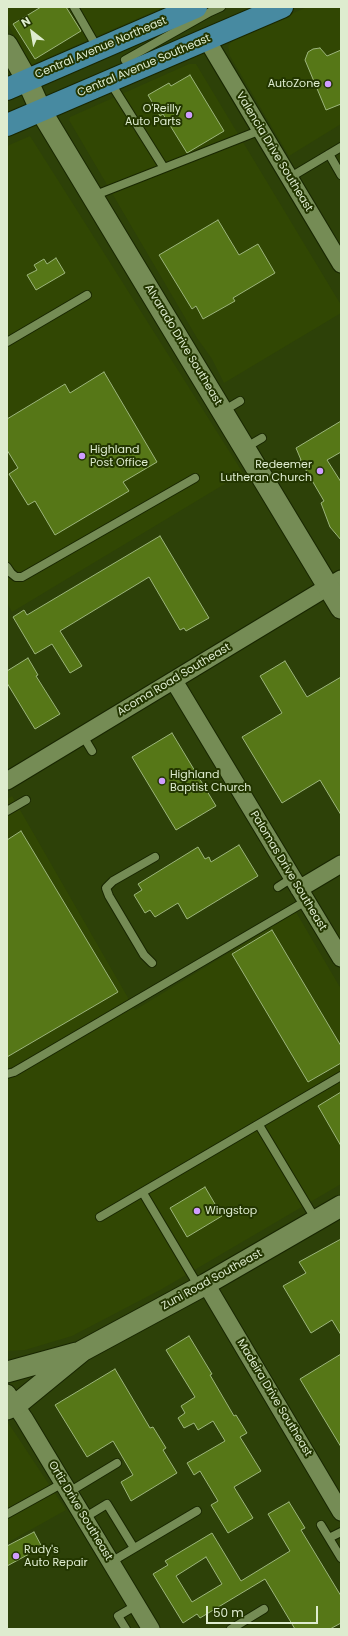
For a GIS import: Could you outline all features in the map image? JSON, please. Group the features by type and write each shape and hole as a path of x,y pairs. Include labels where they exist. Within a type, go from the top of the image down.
{"main road":[{"name":"Central Avenue Southeast","path":"7,125 282,7"},
{"name":"Central Avenue Northeast","path":"7,89 190,8"}],"street":[{"name":"Valencia Drive Southeast","path":"207,40 341,264"},
{"name":"Alvarado Drive Southeast","path":"7,45 27,80 41,111 93,196 254,443 335,583 341,608"},
{"name":"Acoma Road Southeast","path":"7,781 335,583"},
{"name":"Palomas Drive Southeast","path":"174,681 341,958"},
{"path":"299,889 341,864"},
{"name":"Zuni Road Southeast","path":"10,1402 82,1351 203,1286 341,1206"},
{"name":"Madeira Drive Southeast","path":"203,1286 341,1512"},
{"name":"Zuni Road Southeast","path":"7,1372 82,1351"},
{"name":"Ortiz Drive Southeast","path":"10,1402 66,1488 151,1629"}],"lane":[{"path":"74,7 99,49"},
{"name":"Central Avenue Northeast","path":"125,60 221,7"},
{"path":"109,81 164,168"},
{"path":"93,196 261,130"},
{"path":"289,178 341,147"},
{"path":"329,154 341,175"},
{"path":"7,342 86,295"},
{"path":"7,567 16,577 22,577 195,478"},
{"path":"83,736 92,751"},
{"path":"7,811 26,800"},
{"path":"152,963 144,955 109,896 106,888 113,881 155,857"},
{"path":"278,887 299,889"},
{"path":"7,1074 14,1072 299,889"},
{"path":"100,1218 341,1076"},
{"path":"259,1125 317,1220"},
{"path":"143,1193 203,1286"},
{"path":"8,1511 66,1488 116,1463"},
{"path":"84,1518 107,1504 134,1548"},
{"path":"111,1562 197,1511"},
{"path":"322,1525 341,1558"},
{"path":"330,1538 341,1532"},
{"path":"126,1629 118,1616 137,1605"},
{"path":"231,1629 264,1609"}],"shaded area":[{"path":"7,7 164,7 31,65 24,60 21,46 7,23"},
{"path":"307,7 341,7 341,124 289,156 230,56 228,46 234,39"},
{"path":"189,64 196,64 341,305 341,313 224,383 212,359 197,338 69,120 70,117"},
{"path":"30,136 243,473 12,612 7,603 7,146"},
{"path":"12,796 135,1010 296,912 341,989 341,1184 162,1289 72,1336 25,1350 7,1351 7,799"},
{"path":"7,1421 66,1510 7,1543"}],"building":[{"path":"41,7 66,7 81,31 35,59 13,24"},
{"name":"AutoZone","path":"320,48 327,56 341,50 341,104 326,110 305,60 308,52 313,49"},
{"name":"O'Reilly Auto Parts","path":"190,75 224,131 187,153 163,114 160,116 148,95 169,83 171,86"},
{"path":"218,220 239,255 258,244 275,273 233,298 235,301 203,319 196,306 192,309 159,255"},
{"path":"56,258 65,273 36,290 27,275 37,270 34,265 44,259 47,264"},
{"name":"Highland Post Office","path":"104,372 157,462 123,482 129,491 55,535 35,501 28,505 9,474 18,468 7,450 7,419 65,384 70,393"},
{"name":"Redeemer Lutheran Church","path":"341,421 341,452 327,460 341,482 341,540 330,527 321,503 324,501 300,460 296,448"},
{"path":"160,536 209,618 186,631 184,628 180,630 149,577 60,631 82,666 70,673 52,644 35,654 13,617 24,610 27,615"},
{"path":"28,658 38,675 36,676 60,714 35,729 7,683 7,671"},
{"path":"285,661 307,697 341,677 341,815 320,780 282,803 242,737 282,713 260,676"},
{"path":"172,733 216,806 176,830 132,757"},
{"path":"21,831 118,992 7,1057 7,840"},
{"path":"239,845 258,876 187,919 178,903 155,917 150,910 145,913 134,895 142,890 138,884 198,847 205,859 209,857 211,862"},
{"path":"272,930 341,1046 341,1063 308,1082 232,954"},
{"path":"341,1092 341,1146 318,1106"},
{"path":"205,1187 222,1216 187,1237 170,1208"},
{"path":"341,1239 341,1335 332,1320 311,1333 283,1286 306,1273 299,1262"},
{"path":"189,1336 212,1374 210,1375 234,1416 236,1415 247,1433 240,1437 261,1471 234,1487 253,1518 228,1533 211,1505 218,1501 200,1471 194,1475 187,1463 225,1441 213,1421 198,1430 194,1423 184,1428 178,1418 185,1413 181,1406 195,1397 166,1350"},
{"path":"341,1354 341,1447 300,1379"},
{"path":"115,1369 150,1428 153,1427 166,1448 163,1450 177,1473 131,1501 121,1482 133,1475 113,1441 87,1457 55,1405"},
{"path":"289,1502 305,1528 301,1530 341,1596 341,1623 330,1629 295,1629 265,1579 200,1618 197,1614 183,1623 153,1574 168,1565 165,1561 212,1533 241,1581 290,1551 268,1514","holes":["206,1557 222,1584 192,1602 176,1576"]},
{"name":"Rudy's Auto Repair","path":"34,1532 42,1547 7,1566 7,1546"}],"place":[{"name":"AutoZone","path":"328,84"},
{"name":"O'Reilly Auto Parts","path":"189,115"},
{"name":"Highland Post Office","path":"82,456"},
{"name":"Redeemer Lutheran Church","path":"320,471"},
{"name":"Highland Baptist Church","path":"162,781"},
{"name":"Wingstop","path":"197,1211"},
{"name":"Rudy's Auto Repair","path":"16,1556"}]}
